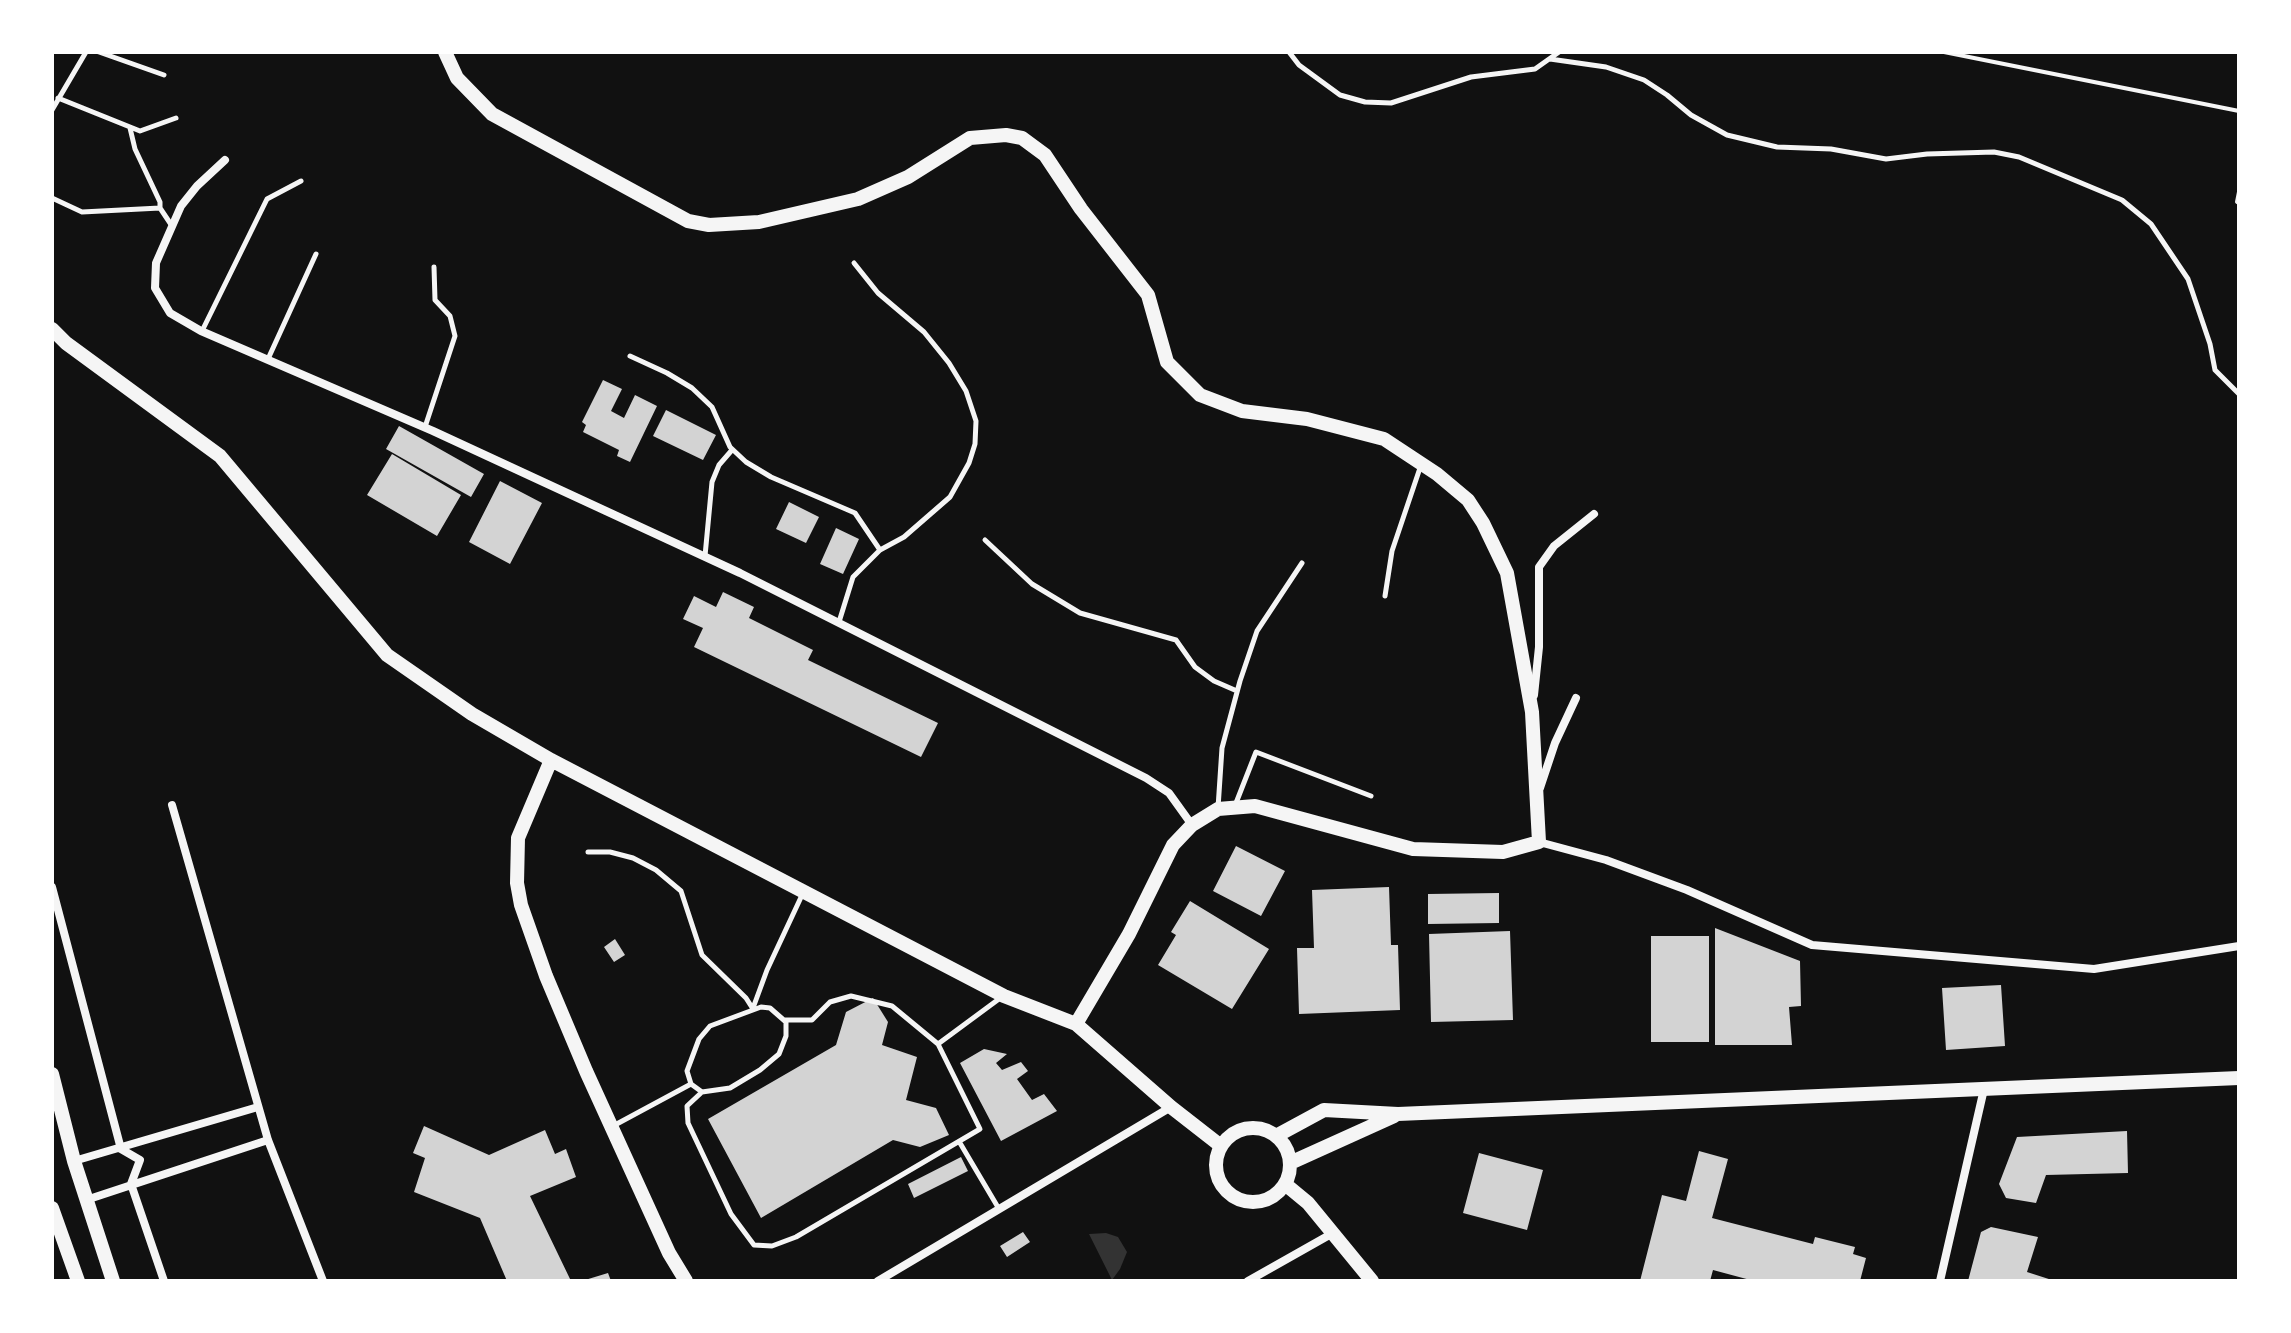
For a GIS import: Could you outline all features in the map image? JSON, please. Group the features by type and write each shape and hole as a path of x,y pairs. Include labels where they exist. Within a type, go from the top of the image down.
{"street":[{"path":"445,52 457,78 492,114 688,221 709,225 759,222 858,199 908,177 970,138 1006,135 1022,138 1045,155 1081,209 1148,295 1167,362 1200,395 1242,411 1307,419 1384,439 1468,500 1507,573 1532,712 1539,842"},
{"path":"225,160 181,206 156,263 155,288 170,313 201,331 425,428 839,622 1146,778 1169,793 1192,825"},
{"path":"52,329 59,342 220,456 387,655 472,714 551,760 1004,996 1076,1024 1221,1146"},
{"path":"1532,712 1539,647 1539,567 1554,546 1594,514"},
{"path":"1537,796 1555,743 1576,698"},
{"path":"551,760 518,838 519,894 546,976 669,1253 686,1281"},
{"path":"172,805 268,1140 323,1281"},
{"path":"1076,1024 1129,934 1173,845 1192,825 1218,809 1255,806 1413,849 1503,852 1539,842 1606,860 1687,890 1812,945 2094,969 2239,946"},
{"path":"52,887 121,1149 140,1160 131,1184 164,1281"},
{"path":"52,1074 85,1200 113,1281"},
{"path":"1276,1136 1324,1110 1398,1114 2239,1078"},
{"path":"1940,1281 1984,1089"},
{"path":"74,1161 258,1107"},
{"path":"878,1281 1171,1107"},
{"path":"1290,1163 1398,1114"},
{"path":"1246,1128 1267,1130 1276,1136 1283,1143 1290,1163 1285,1184 1269,1198 1259,1201 1249,1202 1229,1194 1222,1186 1215,1166 1221,1146 1236,1132 1246,1128"},
{"path":"85,1200 268,1140"},
{"path":"1285,1184 1308,1203 1372,1281"},
{"path":"52,1208 78,1281"},
{"path":"1248,1281 1333,1233"}],"lane":[{"path":"52,110 86,52"},
{"path":"99,52 164,75"},
{"path":"1289,52 1299,65 1340,95 1365,102 1391,103 1471,77 1535,69 1559,52"},
{"path":"1550,59 1606,67 1644,80 1691,115 1727,135 1777,147 1831,149 1886,159 1994,152 2030,161 2122,200 2151,224 2188,279 2210,344 2215,370 2239,394"},
{"path":"58,98 140,131 176,118"},
{"path":"130,127 139,159 160,208 172,227"},
{"path":"201,331 267,199 301,181"},
{"path":"52,198 82,212 160,208"},
{"path":"267,360 316,254"},
{"path":"839,622 853,577 880,550 904,537 950,497 969,463 975,444 976,421 966,391 924,332 878,293 854,263"},
{"path":"425,428 455,336 450,316 435,300 434,267"},
{"path":"630,356 692,388 712,407 732,450 746,462 771,477 855,513 880,550"},
{"path":"705,557 712,482 719,465 732,450"},
{"path":"1385,596 1392,551 1421,464"},
{"path":"985,540 1032,584 1080,613 1176,640 1195,667 1214,681 1237,691"},
{"path":"1218,809 1222,748 1257,631 1302,563"},
{"path":"1234,808 1256,752 1371,796"},
{"path":"588,852 610,852 633,858 656,870 681,891 702,955 746,998 753,1009"},
{"path":"753,1009 767,970 804,892"},
{"path":"702,1092 691,1084 687,1071 699,1039 710,1026 753,1009 770,1008 786,1022 786,1036 779,1054 730,1088 702,1092 687,1106 688,1123 731,1214 754,1245 772,1246 796,1237 980,1129 938,1044 892,1006 851,996 830,1002 812,1020 784,1020"},
{"path":"938,1044 1004,996"},
{"path":"612,1127 691,1084"},
{"path":"960,1143 999,1210"}],"path":[{"path":"1944,52 2239,111"},
{"path":"2239,192 2239,203"}],"shaded area":[{"path":"1106,1233 1118,1237 1127,1252 1112,1280 1089,1234"}],"building":[{"path":"603,380 622,389 611,411 624,418 635,395 657,406 630,462 617,456 619,450 583,432 586,425 582,422"},
{"path":"666,410 716,435 703,460 653,436"},
{"path":"399,426 484,474 471,497 386,449"},
{"path":"392,454 461,495 437,536 367,495"},
{"path":"500,481 542,503 510,564 469,542"},
{"path":"789,502 819,517 806,543 776,529"},
{"path":"836,528 859,539 843,574 820,564"},
{"path":"723,592 754,607 749,618 813,650 808,660 938,723 921,757 694,647 703,628 683,619 694,596 716,607"},
{"path":"1236,846 1285,871 1261,916 1213,891"},
{"path":"1389,887 1391,945 1398,945 1400,1010 1299,1014 1297,948 1314,948 1312,890"},
{"path":"1499,893 1499,923 1428,924 1428,894"},
{"path":"1190,901 1269,949 1232,1009 1158,965 1176,935 1171,932"},
{"path":"1715,928 1800,961 1801,1006 1789,1007 1792,1045 1715,1045"},
{"path":"1510,931 1513,1020 1431,1022 1429,934"},
{"path":"1651,936 1709,936 1709,1042 1651,1042"},
{"path":"615,939 625,955 614,962 604,947"},
{"path":"2001,985 2005,1046 1946,1050 1942,988"},
{"path":"873,998 888,1022 882,1045 917,1057 906,1100 936,1108 949,1135 920,1147 893,1140 761,1218 708,1119 836,1045 846,1012"},
{"path":"984,1049 1007,1054 996,1063 1002,1070 1021,1062 1028,1071 1017,1079 1032,1100 1044,1094 1057,1111 1001,1141 960,1063"},
{"path":"424,1126 489,1155 545,1130 555,1154 566,1149 576,1177 530,1196 571,1281 507,1281 480,1218 414,1192 425,1158 413,1153"},
{"path":"2127,1131 2128,1173 2046,1175 2036,1203 2006,1198 1999,1184 2017,1137"},
{"path":"1699,1151 1728,1159 1712,1218 1813,1244 1815,1237 1855,1247 1853,1254 1866,1258 1860,1281 1754,1281 1713,1270 1710,1281 1640,1281 1662,1195 1686,1201"},
{"path":"1479,1153 1543,1170 1527,1230 1463,1213"},
{"path":"961,1157 968,1171 914,1198 908,1184"},
{"path":"1991,1227 2038,1237 2027,1272 2055,1281 1968,1281 1981,1232"},
{"path":"1023,1232 1030,1242 1007,1257 1000,1246"},
{"path":"608,1273 611,1281 585,1281 585,1280"}]}
